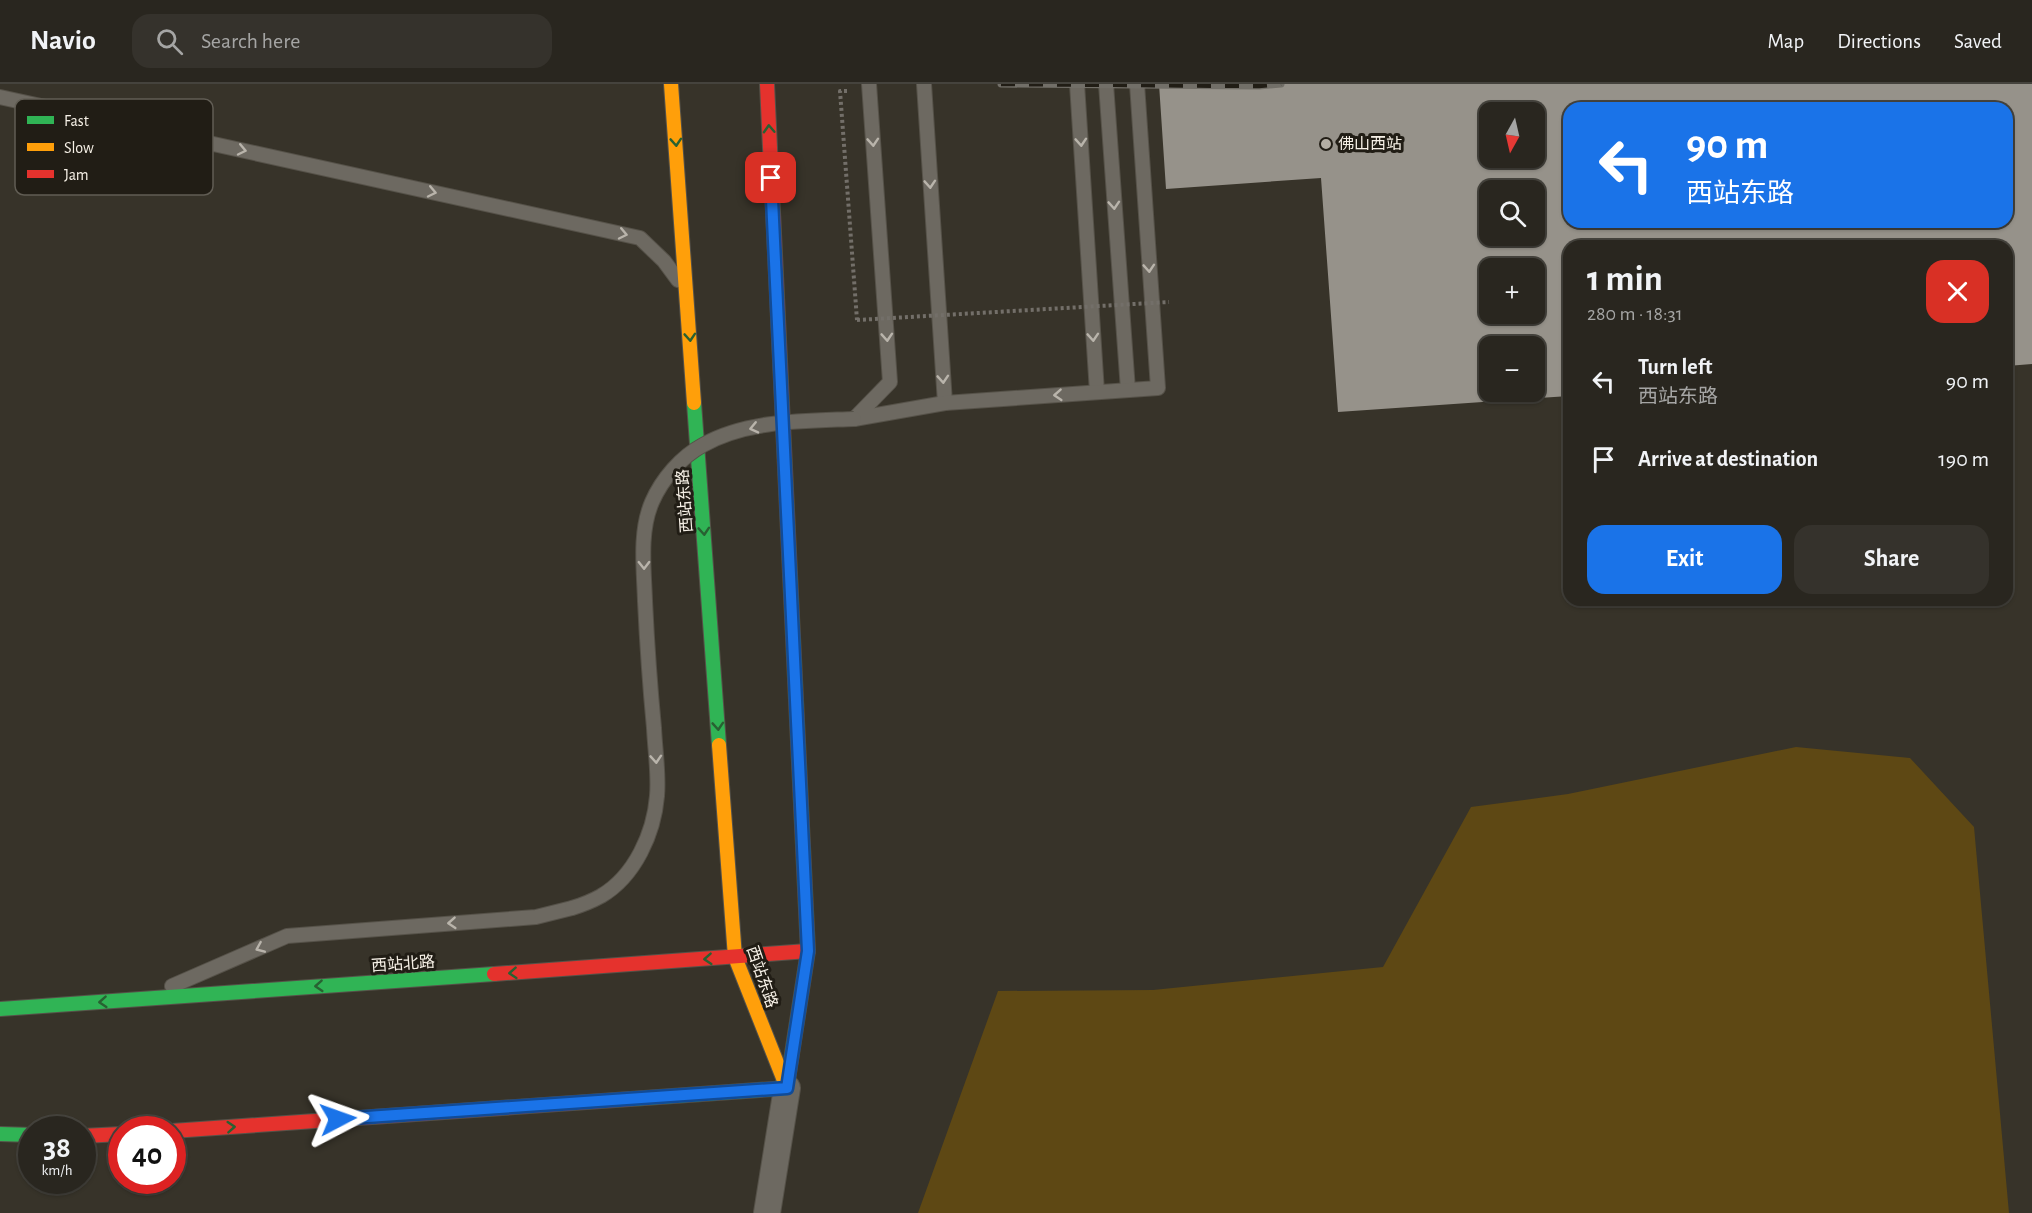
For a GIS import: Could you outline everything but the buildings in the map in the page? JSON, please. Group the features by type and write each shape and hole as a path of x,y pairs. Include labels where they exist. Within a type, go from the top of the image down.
{"main road":[{"name":"西站东路","path":"671,84 735,957 787,1088"},
{"name":"西站东路","path":"767,84 808,951 787,1088"},
{"name":"西站北路","path":"0,1009 808,951"},
{"path":"186,1130 787,1088"},
{"path":"0,1134 18,1135"}],"street":[{"path":"767,1213 787,1088"}],"lane":[{"path":"854,418 890,382 869,84"},
{"path":"924,84 945,403"},
{"path":"1077,84 1097,392"},
{"path":"1106,84 1128,390"},
{"path":"141,999 287,936 536,917 572,909 602,895 624,875 644,845 656,810 658,777 643,561 648,518 652,503 662,485 686,456 702,445 720,436 760,426 854,418 945,403 1158,388 1137,84"},
{"path":"0,97 15,100"},
{"path":"213,144 640,238 664,261 687,291"}],"path":[{"path":"840,92 857,320 1169,302"}],"shaded area":[{"path":"1796,747 1910,758 1974,827 2009,1213 918,1213 998,991 1153,990 1383,967 1471,807 1568,794"}],"railway":[{"path":"1001,84 1259,86 1281,84"}],"traffic: fast":[{"path":"694,403 719,745"},
{"path":"787,1086 808,951 790,574"},
{"path":"0,1009 494,974"},
{"path":"630,1099 787,1088"},
{"path":"0,1134 18,1135"}],"traffic: slow":[{"path":"671,84 694,403"},
{"path":"719,745 735,957 787,1088"}],"traffic: jam":[{"path":"767,84 790,574"},
{"path":"494,974 808,951"},
{"path":"186,1130 630,1099"},
{"path":"96,1135 108,1135"}],"place":[{"name":"佛山西站","path":"1326,144"}],"route":[{"path":"338,1119 787,1088 808,951 771,178"}]}
